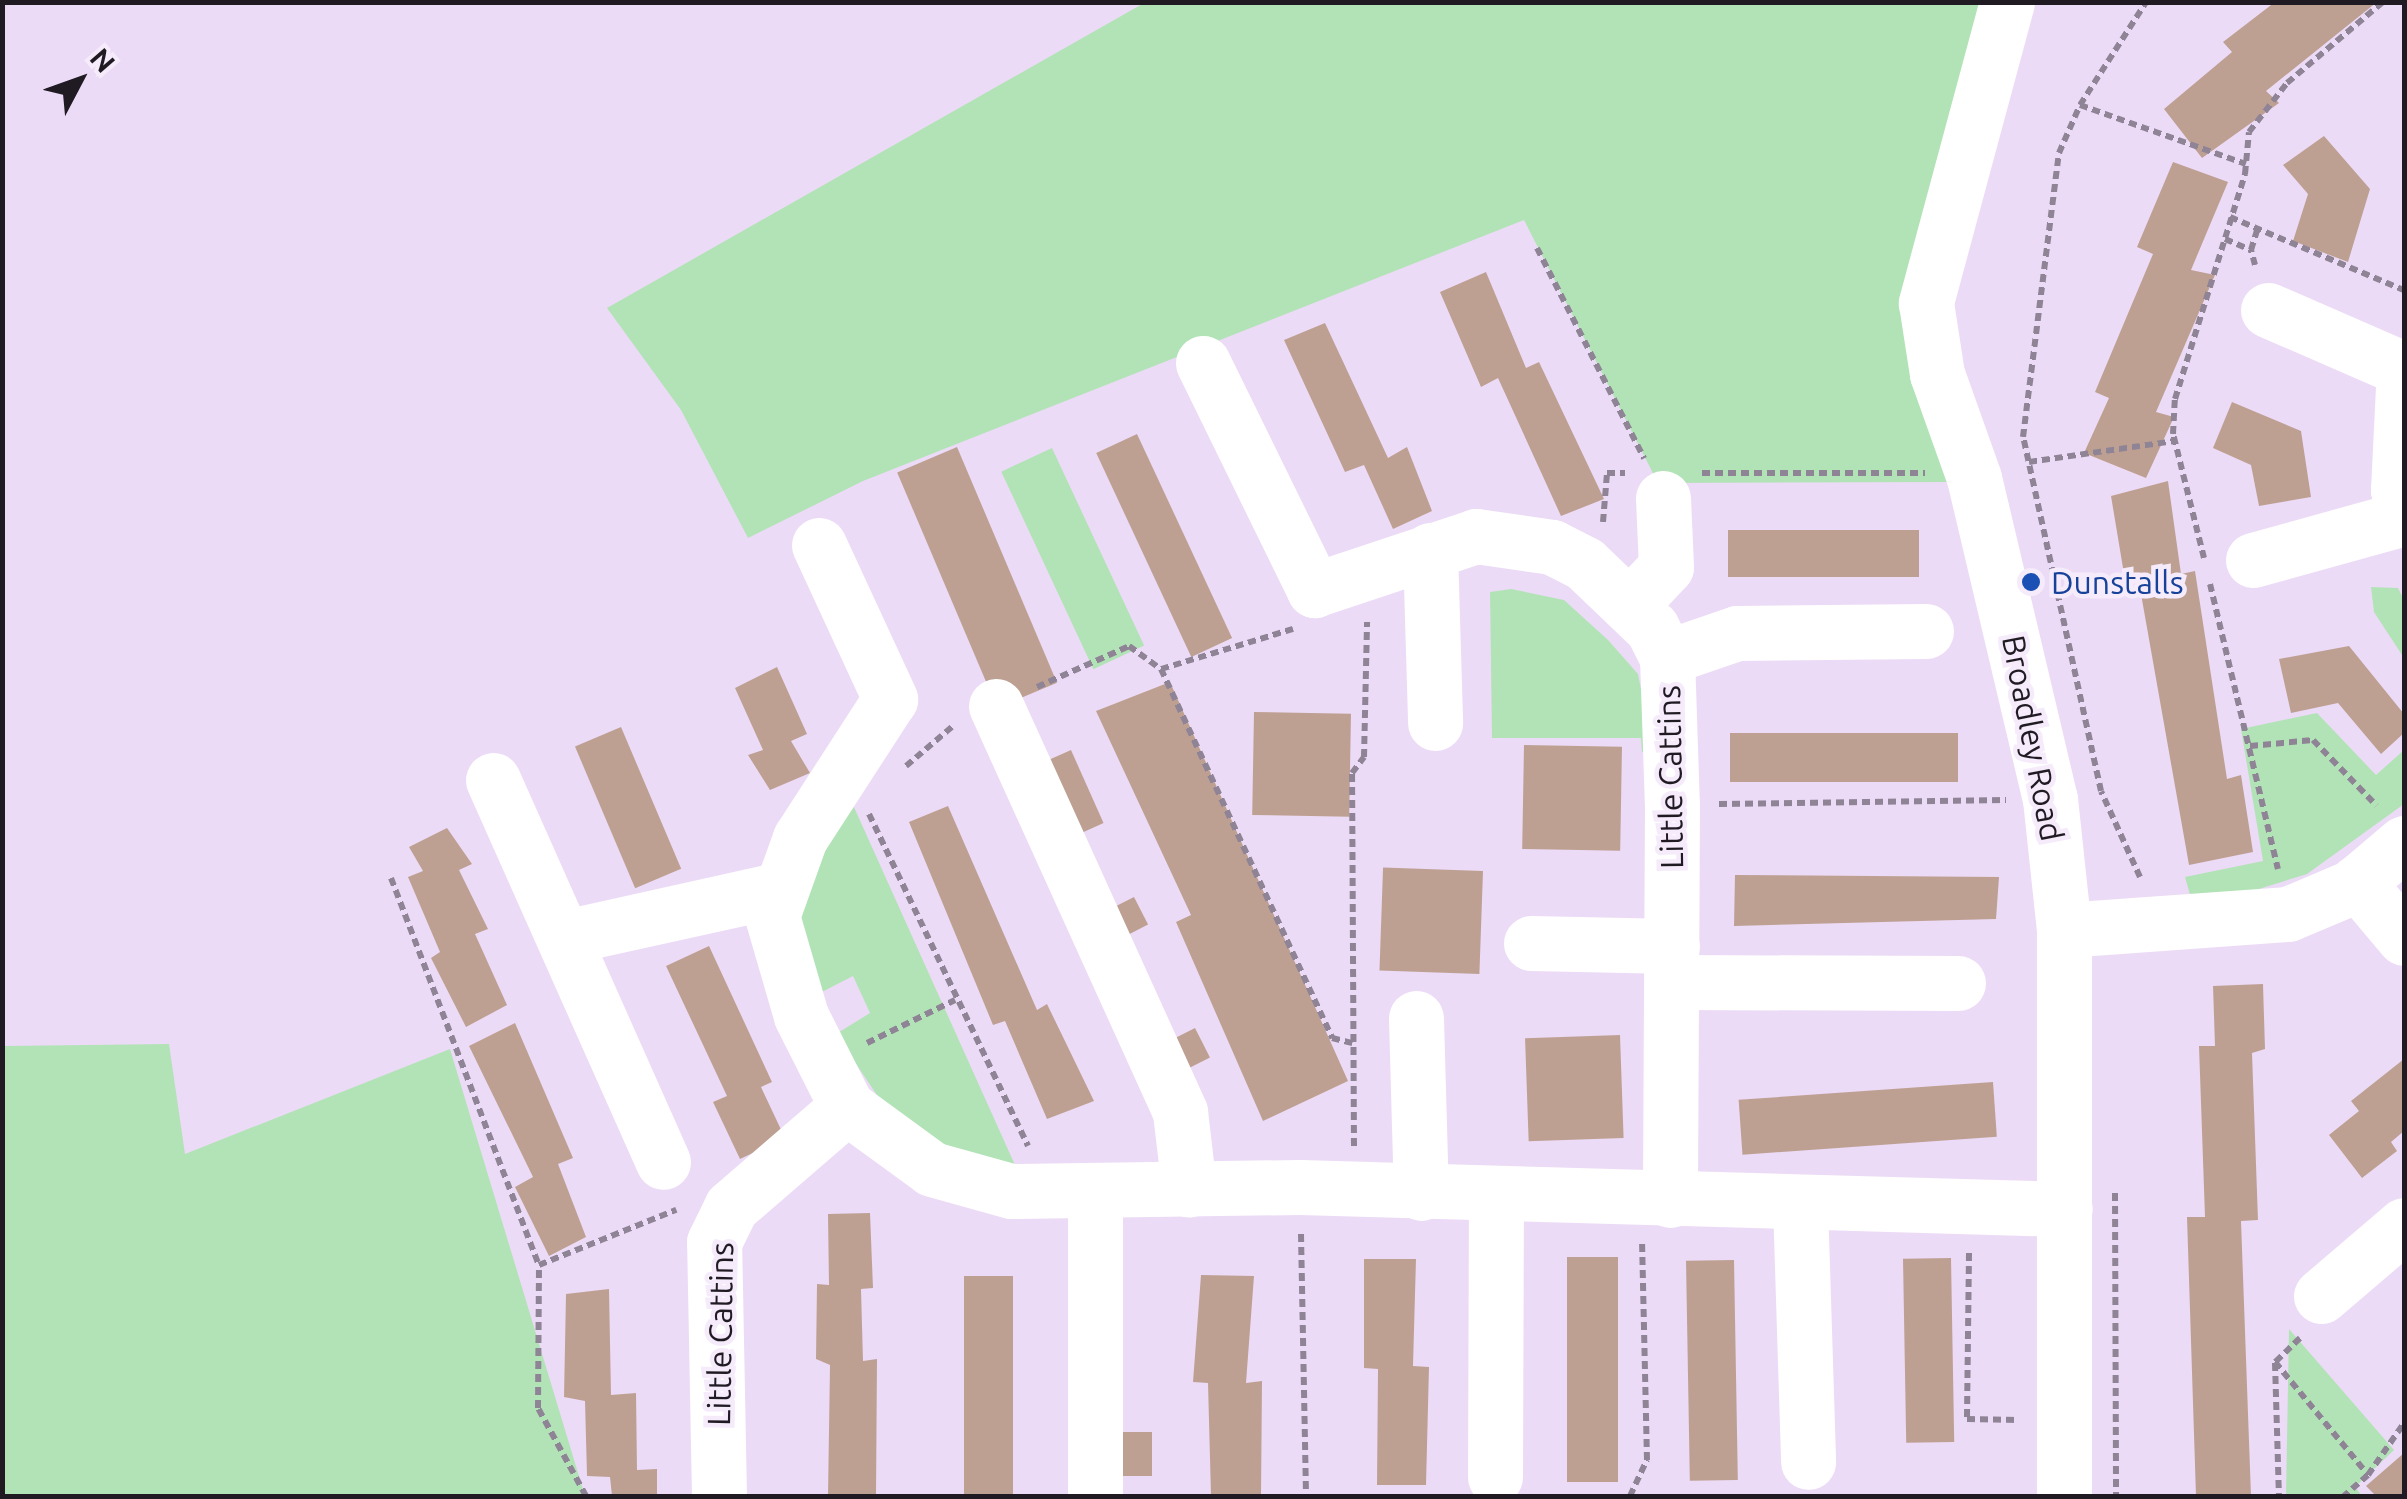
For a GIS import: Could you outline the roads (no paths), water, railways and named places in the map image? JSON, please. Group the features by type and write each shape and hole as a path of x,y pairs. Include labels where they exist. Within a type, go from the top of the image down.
{"street":[{"name":"Broadley Road","path":"2007,2 1926,303 1937,374 1974,478 2049,789 2064,930 2064,1496"},
{"path":"2268,310 2404,368 2398,490 2404,507"},
{"name":"Little Cattins","path":"1203,363 1314,590 1476,536 1552,547 1585,564 1631,604 1666,657 1672,804 1672,964 1656,1200"},
{"path":"1631,604 1666,567 1653,479"},
{"path":"2253,560 2404,518"},
{"path":"819,544 890,699 868,773 800,838 772,916 835,1086 932,1169 1011,1191 1300,1187 2065,1210"},
{"path":"1430,550 1436,723"},
{"path":"1666,657 1737,633 1926,631"},
{"path":"996,706 1180,1112 1189,1189"},
{"path":"493,780 663,1162"},
{"path":"2064,930 2288,914 2358,882 2392,826"},
{"path":"2358,882 2404,938"},
{"path":"565,937 781,889"},
{"path":"1531,943 1672,964 1958,983"},
{"path":"1416,1018 1421,1193"},
{"name":"Little Cattins","path":"719,1496 714,1242 731,1207 835,1086"},
{"path":"1073,1192 1094,1496"},
{"path":"1495,1477 1496,1194"},
{"path":"1800,1202 1808,1462"},
{"path":"2320,1296 2404,1225"}],"place":[{"name":"Dunstalls","path":"2031,582"}]}
